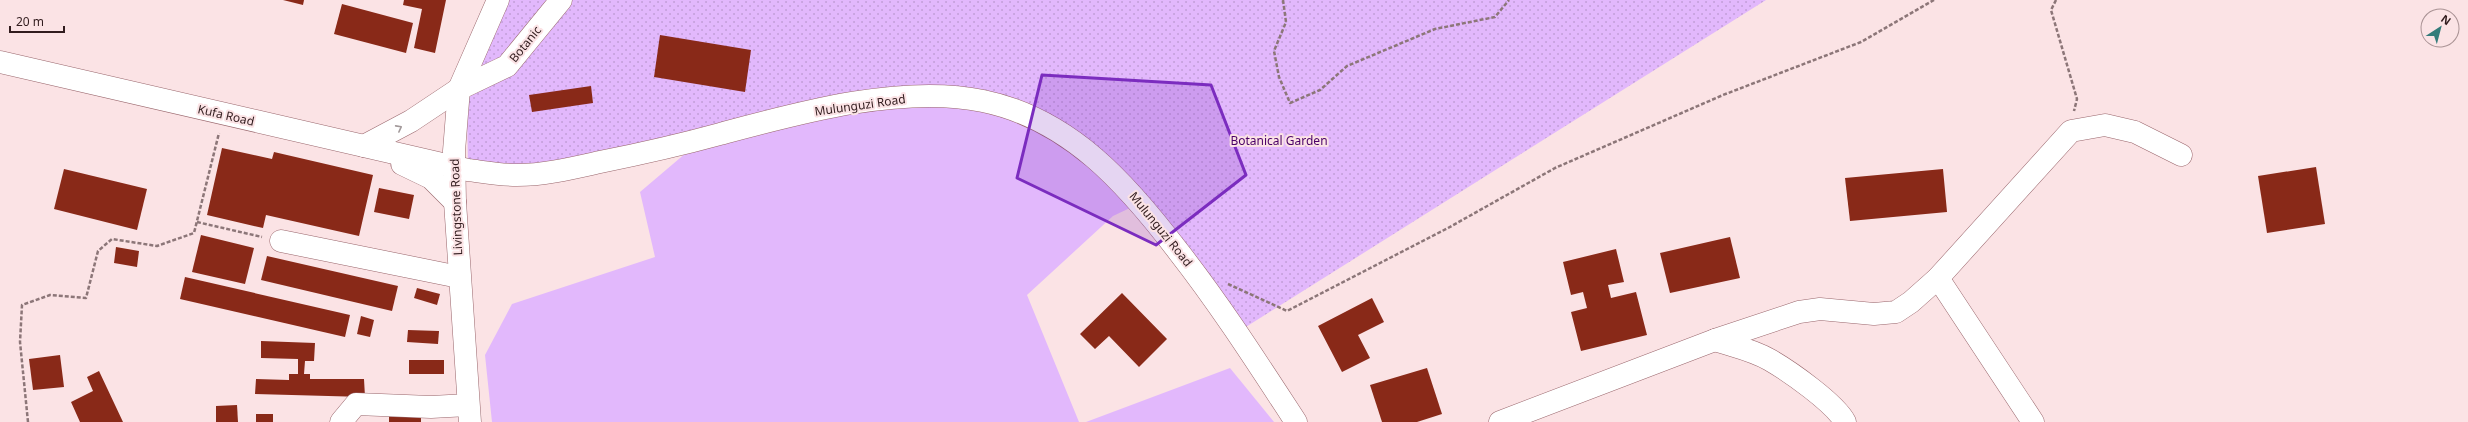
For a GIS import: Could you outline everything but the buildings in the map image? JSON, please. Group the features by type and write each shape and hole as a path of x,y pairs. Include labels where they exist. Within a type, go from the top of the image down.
{"street":[{"name":"Livingstone Road","path":"469,413 453,166 459,89 498,0"},
{"name":"Botanic","path":"364,146 411,121 459,89 508,66 561,0"},
{"name":"Kufa Road","path":"0,62 223,115 453,166"},
{"name":"Mulunguzi Road","path":"453,166 504,175 541,173 679,146 783,117 876,100 910,97 957,98 1006,107 1051,126 1075,142 1109,169 1143,205 1205,287 1296,422"},
{"path":"1500,422 1715,340 1806,311 1838,309 1874,314 1896,312 1911,302 1938,278 2071,131 2105,125 2135,132 2181,155"},
{"path":"364,146 431,178 455,202"},
{"path":"281,241 459,277"},
{"path":"1938,278 2033,422"},
{"path":"1715,340 1769,360 1823,398 1845,422"},
{"path":"341,422 356,404 431,407 469,413"}],"path":[{"path":"1284,0 1286,22 1274,51 1279,77 1290,103 1320,90 1347,66 1435,29 1495,17 1509,0"},
{"path":"1222,281 1287,311 1448,228 1555,168 1723,95 1860,42 1934,0"},
{"path":"2056,0 2051,10 2077,100 2071,131"},
{"path":"28,422 20,342 22,305 50,295 86,298 98,251 112,238 157,246 194,233 223,115"},
{"path":"197,222 281,241"}],"highlighted area":[{"path":"1042,75 1211,85 1246,175 1156,245 1017,178"}],"green space":[{"name":"Botanical Garden","path":"494,0 1766,0 1241,330 1149,199 1005,97 525,172 468,168 466,58"},
{"path":"874,91 1005,97 1149,199 1113,216 1027,295 1079,422 492,422 485,355 512,304 655,257 640,192 713,130"},
{"path":"1230,368 1274,422 1086,422"}]}
